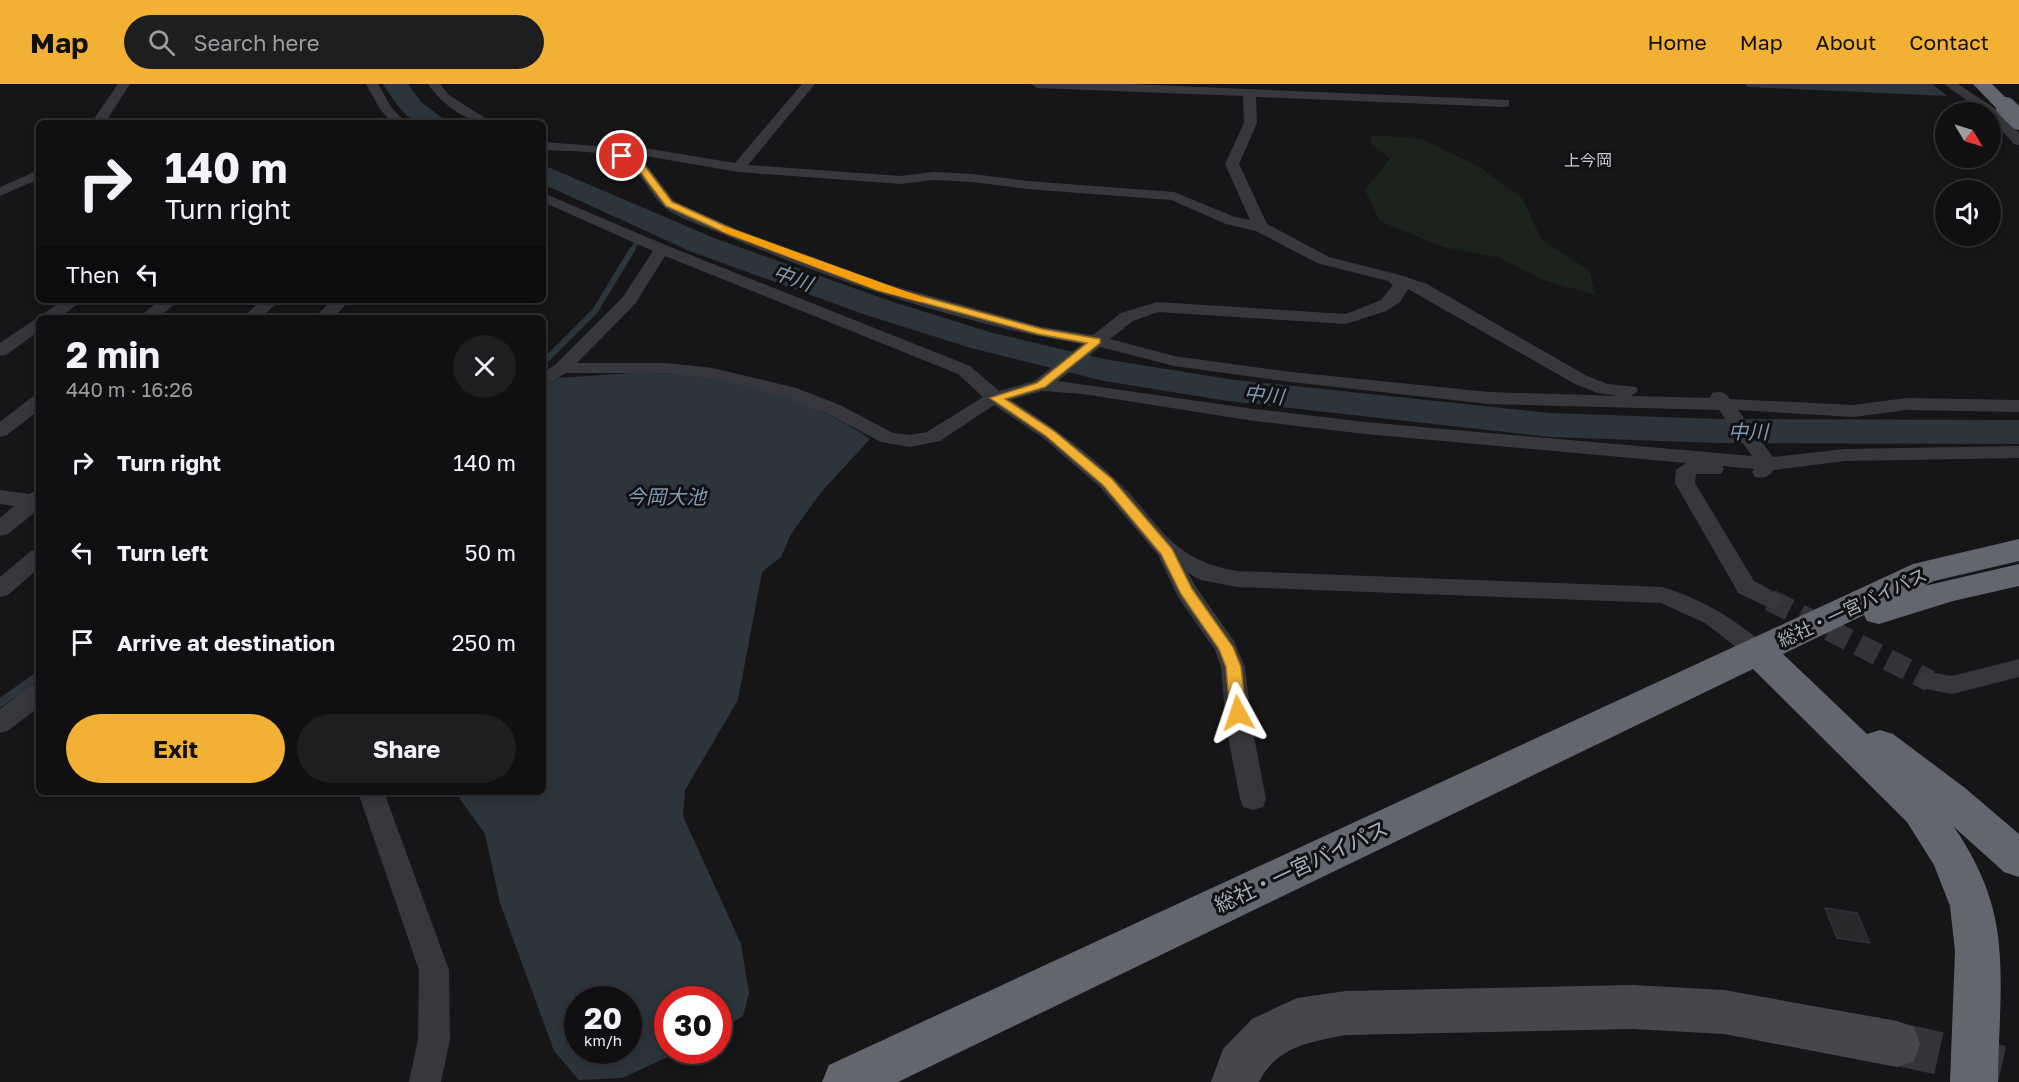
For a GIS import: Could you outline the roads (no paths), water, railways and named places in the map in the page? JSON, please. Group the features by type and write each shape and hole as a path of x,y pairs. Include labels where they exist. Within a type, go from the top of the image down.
{"highway":[{"path":"1982,84 2012,111"},
{"path":"2007,84 2012,111"},
{"name":"総社・一宮バイパス","path":"847,1081 1925,572 2019,550"},
{"name":"総社・一宮バイパス","path":"1757,651 1951,590 2019,575"},
{"path":"1757,651 1952,800 2019,859"},
{"path":"1757,651 1921,810 1951,857 1971,906 1977,951 1974,1082"}],"street":[{"path":"100,120 124,84"},
{"path":"372,84 386,109 396,120"},
{"path":"434,84 445,98 481,120"},
{"path":"738,168 809,84"},
{"path":"1037,84 1504,103 1498,94"},
{"path":"1950,84 2012,111 2019,141"},
{"path":"1250,93 1254,113 1249,129 1236,149 1232,164 1261,227"},
{"path":"569,148 601,144 738,168 901,180 933,176 974,178 1027,185 1174,196 1231,220 1261,227 1323,260 1394,278 1421,288 1581,380 1618,391 1715,392 1765,461 1764,471 1752,473 1694,467 1686,470 1684,476 1746,587 1770,600"},
{"path":"546,146 622,156 641,167 669,204 731,232 881,288 1041,332 1096,341 1174,361 1291,377 1489,398 1854,411 1906,405 2019,406"},
{"path":"0,192 36,175"},
{"path":"546,198 662,249 964,370 996,398 1050,434 1107,482 1167,552 1186,591 1226,647 1233,667 1239,726 1253,798"},
{"path":"546,379 562,368 629,300 662,249"},
{"path":"562,368 589,370 666,368 713,373 789,392 833,409 888,438 910,441 933,437 979,405 1044,383 1127,317 1157,307 1346,319 1366,314 1399,294 1402,284 1394,278"},
{"path":"52,315 70,303"},
{"path":"151,315 167,303"},
{"path":"254,315 268,303"},
{"path":"326,315 339,303"},
{"path":"0,351 36,325"},
{"path":"1044,383 1254,415 1365,428 1765,461 1845,455 2019,452"},
{"path":"0,431 36,403"},
{"path":"0,497 36,500"},
{"path":"0,529 36,501"},
{"path":"1167,552 1209,574 1237,579 1662,595 1692,604 1719,619 1757,651"},
{"path":"0,588 36,558"},
{"path":"1930,681 1952,685 2019,668"},
{"path":"0,723 36,695"},
{"path":"372,795 434,970 434,1039 425,1082"},
{"path":"1235,1082 1240,1066 1268,1035 1297,1021 1346,1013 1632,1007 1724,1012 1897,1044"}],"water":[{"path":"1745,84 1932,84 1947,96 1748,87"},
{"name":"今岡大池","path":"632,373 715,377 762,388 808,405 830,415 870,439 822,491 791,534 781,557 762,572 738,700 685,790 683,816 741,944 749,993 743,1016 732,1023 732,986 654,986 654,1063 622,1078 579,1080 565,1064 642,1064 642,986 564,986 564,1063 554,1051 500,903 485,834 457,795 546,795 546,385 558,378"}],"waterway":[{"name":"中川","path":"395,84 412,107 432,120"},
{"name":"中川","path":"546,174 703,245 878,308 983,341 1104,370 1228,390 1550,425 1719,431 2019,432"},
{"path":"645,228 649,221"},
{"path":"631,252 635,245"},
{"path":"546,360 595,311 632,250"},
{"path":"0,703 36,677"}],"tunnel":[{"path":"1770,600 1930,681"},
{"path":"1897,1044 2019,1071"}],"district":[{"name":"上今岡","path":"1588,160"}]}
